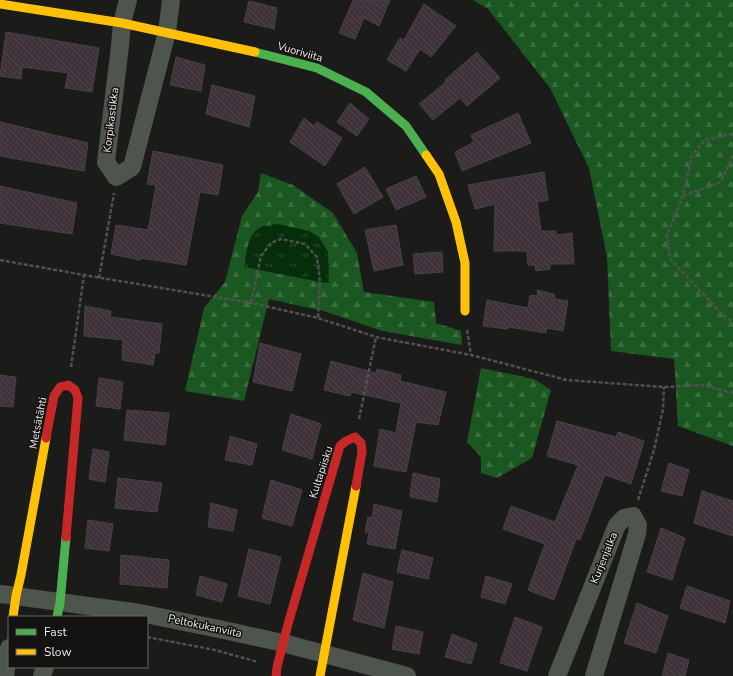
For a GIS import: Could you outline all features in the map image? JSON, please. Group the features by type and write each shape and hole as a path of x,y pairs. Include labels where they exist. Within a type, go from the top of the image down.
{"street":[{"name":"Korpikastikka","path":"116,177 106,162 122,23 128,0"},
{"path":"116,177 132,167 167,32 171,0"},
{"name":"Vuoriviita","path":"0,4 122,23 255,52 317,68 366,92 406,126 439,174 456,222 465,263 465,311"},
{"path":"59,610 78,398 75,390 68,385"},
{"name":"Metsätähti","path":"13,616 8,595 21,575 54,396 60,387 68,385"},
{"path":"320,676 362,452 361,443 355,437"},
{"name":"Kultapiisku","path":"276,672 340,446 346,441 355,437"},
{"name":"Kurjenjalka","path":"557,676 617,525 624,518 633,516 638,525 637,534 594,676"},
{"name":"Peltokukanviita","path":"8,595 59,610 140,613 219,629 283,643 406,676"},
{"path":"5,676 8,655"}],"path":[{"path":"733,134 705,140 692,155 683,196 667,235 670,259 725,317 733,322"},
{"path":"683,196 721,182 733,155"},
{"path":"99,278 116,177"},
{"path":"251,303 261,256 271,243 282,239 305,244 317,257 320,282 318,318"},
{"path":"0,260 251,303 318,318 376,337 471,355 567,380 664,387 702,385 733,393"},
{"path":"68,385 84,275"},
{"path":"465,311 471,355"},
{"path":"355,437 376,337"},
{"path":"633,516 654,450 663,409 664,387"},
{"path":"148,637 215,650 276,672"}],"green space":[{"path":"473,0 733,0 733,446 678,426 674,359 611,351 607,257 589,168 550,88 488,9"},
{"path":"261,173 293,185 333,213 357,253 364,292 434,302 436,323 461,331 462,345 382,331 327,312 269,299 244,401 185,391 204,308 225,282 242,216 258,192"},
{"path":"278,224 309,231 319,237 328,252 329,283 244,267 248,244 253,233 263,226"},
{"path":"481,368 534,379 551,390 532,458 497,478 481,473 481,457 467,442"}],"building":[{"path":"353,0 390,0 379,26 364,18 355,39 339,33"},
{"path":"249,1 277,8 274,29 244,22"},
{"path":"424,4 456,26 431,57 420,49 406,71 387,60 400,38 404,40"},
{"path":"6,32 99,48 92,92 65,88 68,73 22,67 21,79 0,76"},
{"path":"477,52 500,78 467,106 460,98 433,120 419,104 446,82 445,80"},
{"path":"176,57 205,65 201,91 170,85"},
{"path":"212,85 255,96 249,127 206,114"},
{"path":"350,103 369,119 357,136 337,122"},
{"path":"518,113 531,143 462,171 455,152 474,142 471,135"},
{"path":"304,118 314,126 317,122 342,138 325,166 290,142"},
{"path":"0,122 88,143 84,171 0,156"},
{"path":"153,151 223,165 218,195 200,192 186,265 141,258 140,260 111,254 116,225 148,230 156,185 147,184"},
{"path":"365,167 383,197 354,214 337,184"},
{"path":"544,172 548,200 537,202 541,231 556,231 556,235 572,233 574,264 550,264 550,269 536,271 535,265 528,265 527,251 494,251 495,204 475,209 468,185"},
{"path":"416,176 426,197 396,210 386,189"},
{"path":"0,186 77,203 72,234 0,223"},
{"path":"396,225 403,265 374,271 365,230"},
{"path":"442,252 443,272 415,274 413,254"},
{"path":"537,290 554,294 555,299 568,301 563,331 547,328 546,333 509,327 508,329 483,326 487,300 528,308 530,295 538,296"},
{"path":"85,306 111,311 110,317 162,324 159,353 155,353 153,365 122,360 123,340 84,336"},
{"path":"260,343 301,354 292,391 253,382"},
{"path":"331,361 376,373 377,369 401,375 400,381 446,392 438,425 416,422 406,472 374,466 380,429 396,433 401,403 351,392 350,396 324,390"},
{"path":"0,375 16,377 13,407 0,406"},
{"path":"99,378 123,382 120,409 96,406"},
{"path":"127,410 169,413 165,445 124,440"},
{"path":"291,414 321,424 312,459 282,450"},
{"path":"557,421 616,437 618,432 644,441 631,484 605,475 580,540 576,539 554,600 528,590 545,544 503,529 511,506 555,522 578,465 547,456"},
{"path":"230,436 257,444 252,465 225,460"},
{"path":"93,449 109,452 105,482 89,479"},
{"path":"669,463 689,470 682,496 661,491"},
{"path":"413,473 440,479 437,502 410,497"},
{"path":"118,478 162,483 157,512 115,508"},
{"path":"271,480 302,490 292,526 262,518"},
{"path":"702,491 733,501 733,536 694,523"},
{"path":"211,503 237,510 233,531 208,527"},
{"path":"374,504 402,511 395,549 367,544 369,533 365,532 368,517 372,518"},
{"path":"88,520 113,524 109,551 85,548"},
{"path":"661,528 685,538 672,580 647,572"},
{"path":"249,549 281,557 270,604 238,596"},
{"path":"402,550 433,558 428,579 397,572"},
{"path":"121,555 169,560 167,588 120,584"},
{"path":"363,573 393,582 384,628 353,620"},
{"path":"200,576 227,584 222,602 196,595"},
{"path":"486,576 512,584 505,604 481,597"},
{"path":"687,586 730,601 725,623 680,608"},
{"path":"637,603 668,616 656,653 624,643"},
{"path":"515,617 542,627 527,671 500,663"},
{"path":"396,626 423,632 419,654 392,649"},
{"path":"452,634 477,644 471,664 445,657"},
{"path":"668,653 689,660 685,676 662,676"}],"traffic: fast":[{"path":"255,52 317,68 366,92 406,126 426,155"},
{"path":"57,616 60,603 66,537"}],"traffic: slow":[{"path":"0,4 122,23 255,52"},
{"path":"426,155 439,174 456,222 465,263 465,311"},
{"path":"13,616 46,438"},
{"path":"320,676 356,486"}],"traffic: jam":[{"path":"46,438 54,396 60,387 68,385 75,390 78,398 66,537"},
{"path":"276,676 288,624 340,446 346,441 355,437 361,443 362,452 356,486"}]}
